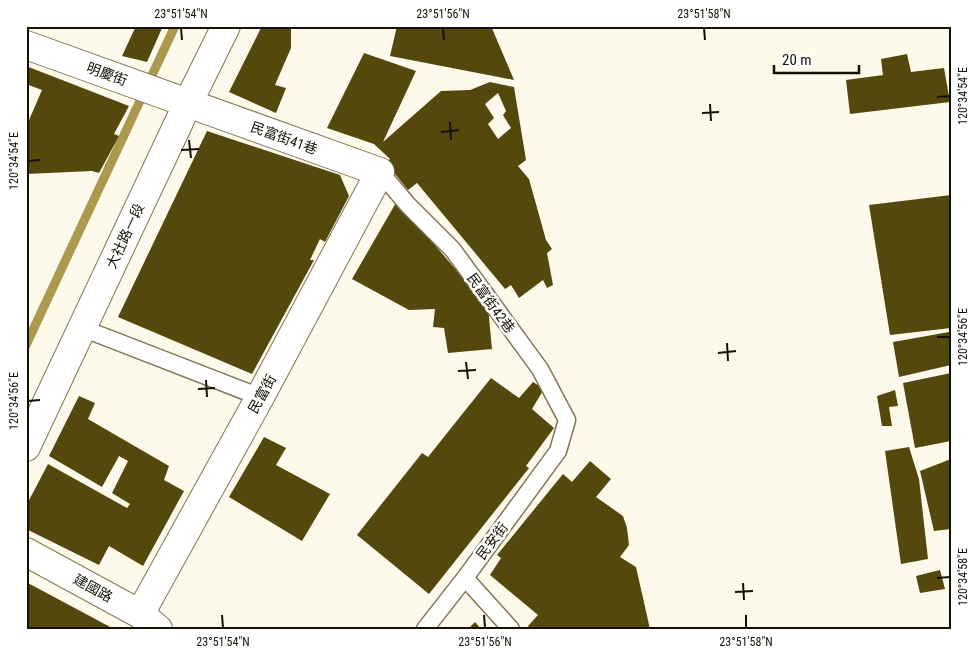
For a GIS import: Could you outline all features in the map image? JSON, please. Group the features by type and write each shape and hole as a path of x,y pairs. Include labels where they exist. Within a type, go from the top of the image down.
{"street":[{"name":"大社路一段","path":"26,447 226,26"},
{"name":"明慶街","path":"26,45 188,103"},
{"name":"民富街41巷","path":"188,103 380,172"},
{"name":"民富街","path":"149,621 260,397 380,172"},
{"name":"建國路","path":"26,552 149,621"}],"lane":[{"name":"民富街42巷","path":"380,172 408,205 452,250 540,369 567,420 558,451"},
{"path":"82,328 260,397"},
{"name":"民安街","path":"424,629 465,578 558,451"},
{"path":"465,578 511,629"}],"building":[{"path":"136,26 163,26 147,62 122,56"},
{"path":"262,26 291,26 291,48 275,85 286,88 276,113 229,92"},
{"path":"397,26 491,26 514,80 390,56"},
{"path":"364,53 416,71 383,142 441,91 470,90 490,82 514,87 526,160 518,166 529,179 546,240 552,249 547,253 553,285 547,288 543,280 519,298 511,285 505,289 417,183 408,190 386,163 390,159 374,144 327,128","holes":["498,93 506,111 503,115 511,128 498,139 488,124 494,118 485,104"]},
{"path":"907,54 911,72 944,68 950,102 850,114 846,80 883,75 881,59"},
{"path":"26,66 129,106 114,134 119,136 99,173 92,171 26,174 26,127 42,90 26,84"},
{"path":"207,131 340,175 349,196 325,242 320,239 310,260 314,260 252,374 118,317"},
{"path":"951,195 951,328 890,335 869,205"},
{"path":"397,201 488,307 492,349 448,353 444,328 433,327 435,309 409,310 352,279"},
{"path":"949,332 951,365 899,377 893,342"},
{"path":"951,373 951,441 915,448 903,383"},
{"path":"491,378 519,398 533,382 544,389 532,409 554,428 526,466 529,468 429,594 357,535 422,453 428,457"},
{"path":"895,390 898,406 889,407 892,426 882,426 877,396"},
{"path":"79,396 95,403 88,419 169,466 164,480 184,491 143,566 109,546 99,565 26,529 26,506 48,464 127,508 130,504 112,493 128,461 119,456 102,487 49,456"},
{"path":"264,437 286,448 276,465 330,494 302,541 229,497"},
{"path":"909,447 919,479 928,559 901,564 885,451"},
{"path":"951,459 951,529 934,531 920,471"},
{"path":"590,461 611,479 596,497 623,516 629,545 620,557 636,567 650,629 530,629 528,626 538,615 490,575 501,558 497,555 563,474 572,482"},
{"path":"940,570 945,589 920,593 916,576"},
{"path":"26,582 114,629 26,629"},
{"path":"475,622 481,629 468,629"}],"waterway":[{"path":"26,345 175,26"}]}
